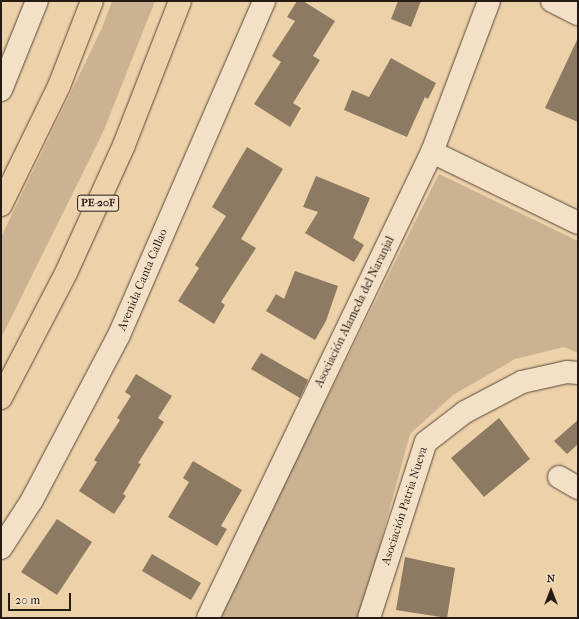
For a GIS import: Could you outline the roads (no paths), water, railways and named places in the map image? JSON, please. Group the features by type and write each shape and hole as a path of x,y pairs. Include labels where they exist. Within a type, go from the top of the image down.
{"main road":[{"path":"1,205 59,86 92,1"},
{"name":"PE-20F","path":"1,398 66,273 124,145 180,1"}],"street":[{"path":"1,90 37,1"},
{"name":"Avenida Canta Callao","path":"1,548 32,500 119,336 264,1"},
{"name":"Asociación Alameda del Naranjal","path":"208,618 432,152 489,1"},
{"path":"552,1 578,14"},
{"path":"432,152 578,223"},
{"name":"Asociación Patria Nueva","path":"370,618 426,442 466,412 522,382 567,372 578,373"},
{"path":"559,477 578,488"}]}
